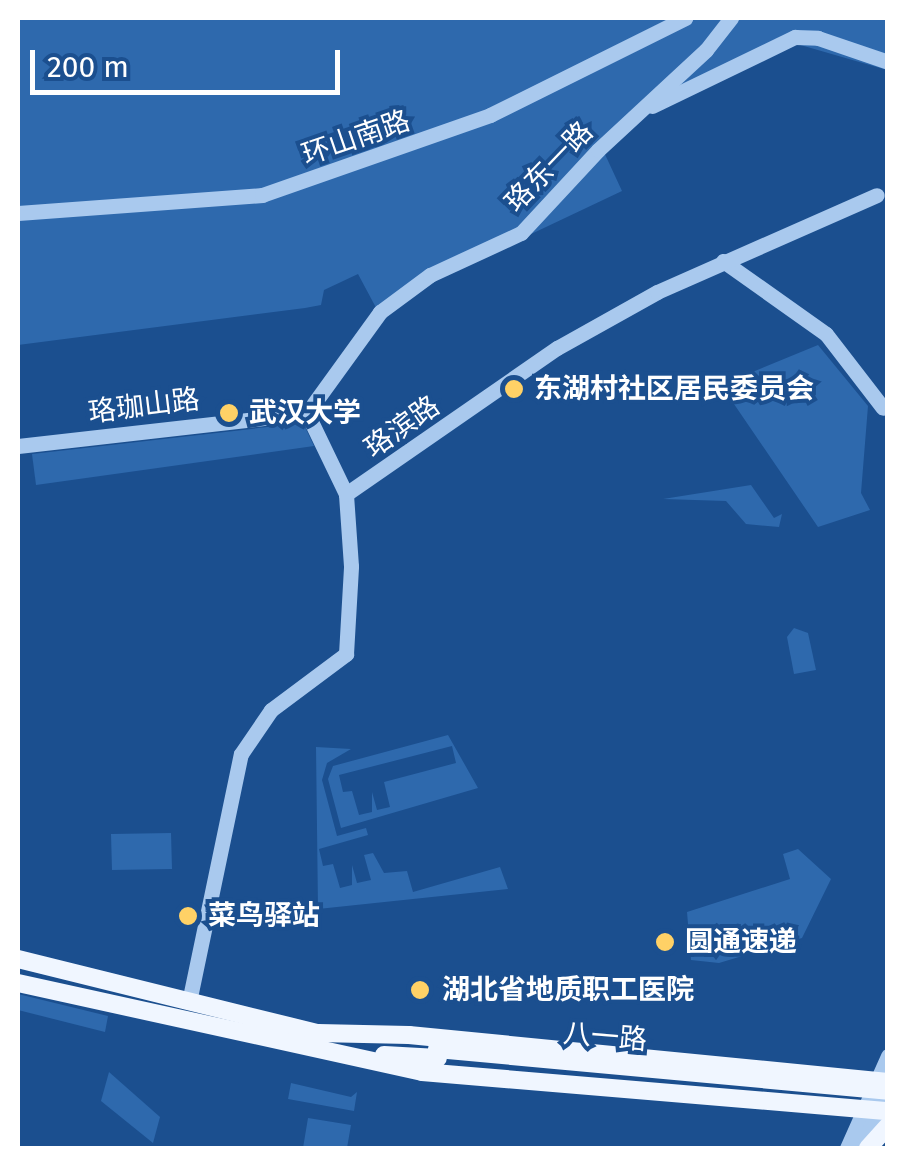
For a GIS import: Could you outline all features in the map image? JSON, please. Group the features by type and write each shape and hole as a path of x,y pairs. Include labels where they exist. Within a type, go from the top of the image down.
{"main road":[{"name":"八一路","path":"18,960 318,1033 438,1053 881,1111"},
{"name":"八一路","path":"18,982 323,1053 457,1076 881,1111"},
{"name":"八一路","path":"318,1033 684,1059 885,1084"},
{"name":"八一路","path":"323,1053 438,1053 885,1084"},
{"path":"680,1094 684,1059"},
{"path":"865,1148 881,1111"}],"street":[{"name":"环山南路","path":"18,213 262,195 476,121 684,18"},
{"name":"珞东一路","path":"307,414 380,312 430,275 521,234 641,110 706,50 731,18"},
{"path":"641,110 796,37 818,38 888,62"},
{"name":"珞滨路","path":"346,494 557,348 722,261 876,195"},
{"path":"722,261 826,334 882,408"},
{"path":"190,1002 241,754 271,710 346,654 351,566 346,494 307,414"},
{"name":"珞珈山路","path":"18,446 307,414"},
{"path":"847,1148 881,1111 888,1056"}],"shaded area":[{"path":"18,18 887,18 887,70 797,44 644,116 603,150 622,191 434,280 381,317 358,274 324,290 321,305 18,345"},
{"path":"818,345 868,406 861,493 870,510 818,527 721,385"},
{"path":"303,423 314,446 36,485 32,454"},
{"path":"751,485 774,518 782,514 779,527 746,524 726,501 663,499"},
{"path":"794,628 808,633 816,670 794,674 787,637"},
{"path":"448,735 478,788 341,828 328,779 333,766","holes":["452,746 456,763 384,782 390,807 377,810 372,792 372,812 359,815 352,791 343,792 339,775"]},
{"path":"316,747 351,749 327,763 322,780 337,836 366,828 368,835 319,849 323,866 333,864 340,888 352,885 352,865 357,883 371,880 364,855 373,853 384,873 407,871 413,892 500,867 508,889 318,909"},
{"path":"171,833 172,869 112,870 111,834"},
{"path":"798,849 831,879 802,938 719,963 691,960 687,912 790,879 783,854"},
{"path":"18,994 108,1016 105,1032 18,1010"},
{"path":"109,1072 160,1117 153,1143 101,1101"},
{"path":"291,1083 351,1097 357,1092 354,1111 288,1099"},
{"path":"308,1118 351,1125 347,1148 303,1148"}],"place":[{"name":"东湖村社区居民委员会","path":"514,389"},
{"name":"武汉大学","path":"229,413"},
{"name":"菜鸟驿站","path":"188,916"},
{"name":"圆通速递","path":"665,942"},
{"name":"湖北省地质职工医院","path":"420,990"}]}
